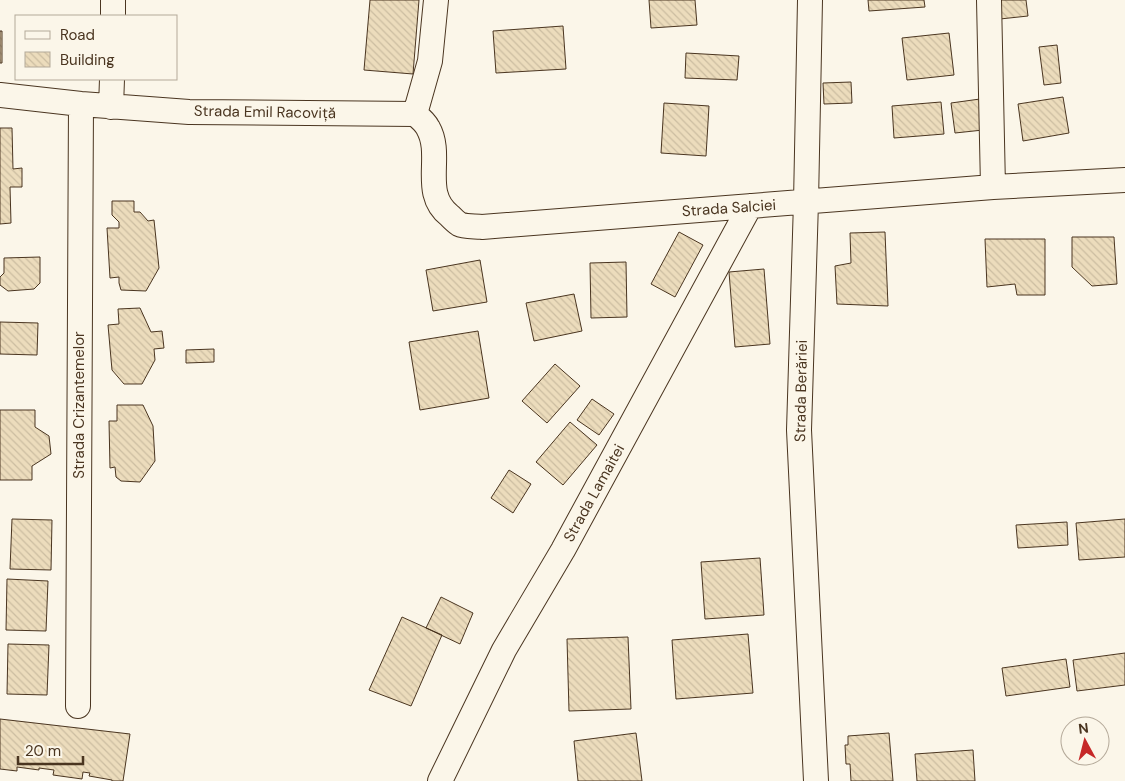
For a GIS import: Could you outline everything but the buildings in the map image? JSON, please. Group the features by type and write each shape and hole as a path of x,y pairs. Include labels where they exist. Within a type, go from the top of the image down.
{"street":[{"path":"113,0 113,15"},
{"path":"415,114 430,61 436,0"},
{"name":"Strada Berăriei","path":"810,0 799,430 816,781"},
{"path":"989,0 993,187"},
{"path":"111,107 112,80"},
{"name":"Strada Emil Racoviță","path":"0,95 111,107 189,112 415,114"},
{"name":"Strada Crizantemelor","path":"78,706 81,104"},
{"name":"Strada Salciei","path":"415,114 429,129 433,141 435,194 442,210 460,224 482,227 993,187 1125,180"},
{"name":"Strada Lamaitei","path":"440,781 504,650 563,550 750,206"}]}
